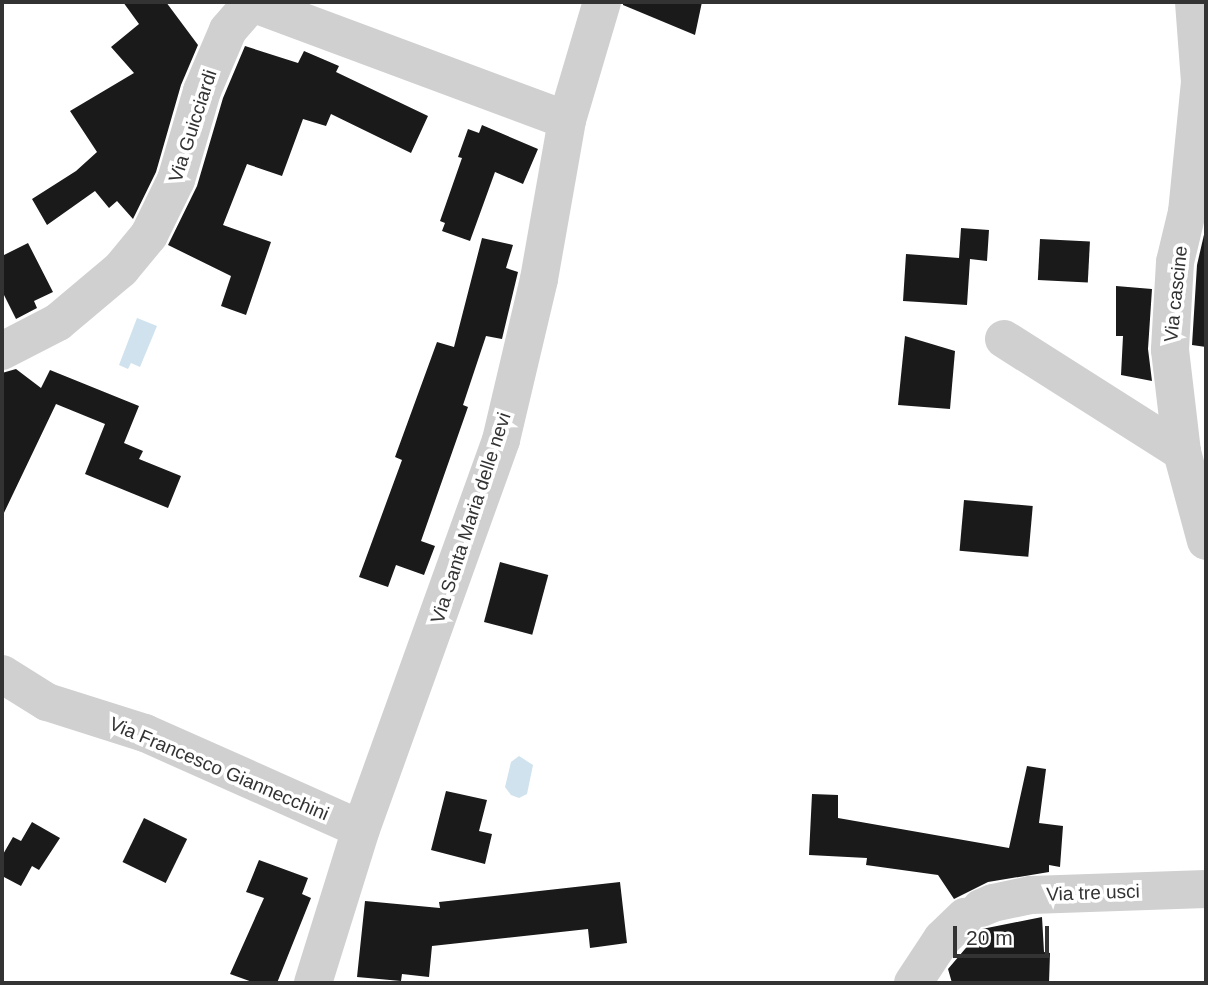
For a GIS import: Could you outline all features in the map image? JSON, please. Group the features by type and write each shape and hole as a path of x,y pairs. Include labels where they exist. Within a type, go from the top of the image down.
{"street":[{"path":"252,2 568,120"},
{"name":"Via Guicciardi","path":"2,351 58,322 121,269 149,235 176,180 202,91 228,30 252,2"},
{"name":"Via Santa Maria delle nevi","path":"313,983 361,829 501,440 539,279 568,120 603,2"},
{"name":"Via cascine","path":"1194,2 1200,82 1188,212 1175,262 1170,350 1182,452 1206,541"},
{"path":"1004,339 1182,452"},
{"name":"Via Francesco Giannecchini","path":"2,674 47,702 145,733 361,829"},
{"name":"Via tre usci","path":"913,983 942,939 973,912 993,902 1031,895 1206,889"}],"water":[{"path":"137,318 157,326 140,367 131,363 128,369 119,365"},
{"path":"519,756 533,765 527,794 519,798 511,795 505,787 511,762"}],"building":[{"path":"123,2 166,2 198,45 181,85 156,172 133,219 117,201 109,208 95,191 47,225 32,199 76,171 97,152 70,111 134,73 111,47 139,24"},
{"path":"623,2 702,2 695,35 623,5"},
{"path":"245,46 298,63 304,51 339,66 336,72 428,116 411,153 331,114 326,126 303,119 282,176 247,164 223,225 271,242 246,315 221,306 231,276 168,245 197,186 223,98"},
{"path":"482,125 538,149 523,184 495,172 470,241 442,231 445,223 440,221 462,158 458,157 468,129 479,133"},
{"path":"1206,226 1206,347 1192,345 1197,265"},
{"path":"961,228 989,230 987,261 970,259 967,305 903,301 906,254 959,258"},
{"path":"482,238 513,245 506,268 518,272 502,339 486,336 463,405 468,407 421,541 435,546 424,575 396,565 388,587 359,577 402,460 395,457 437,342 454,347"},
{"path":"1040,239 1090,242 1088,283 1038,280"},
{"path":"28,243 53,292 34,301 37,308 16,319 2,291 2,256"},
{"path":"1116,286 1152,289 1148,349 1152,381 1121,375 1123,336 1116,336"},
{"path":"905,336 955,351 950,409 898,405"},
{"path":"16,369 41,388 50,370 139,406 124,443 143,451 139,459 181,476 168,508 85,474 105,424 56,404 2,517 2,373"},
{"path":"964,500 1033,506 1028,557 960,551"},
{"path":"500,562 548,575 532,635 484,622"},
{"path":"1027,766 1046,769 1039,823 1063,826 1060,867 1049,865 1049,872 988,882 954,899 938,875 866,865 867,858 809,855 812,794 838,795 838,818 1009,848"},
{"path":"446,791 487,800 479,831 492,834 485,864 431,850"},
{"path":"144,818 187,839 166,883 123,862"},
{"path":"32,822 60,838 39,870 32,866 21,886 2,876 2,856 13,837 21,841"},
{"path":"259,860 308,878 302,894 311,898 277,983 255,983 230,974 264,898 246,892"},
{"path":"620,882 627,943 590,948 588,929 432,946 429,977 402,974 401,981 357,977 365,901 440,908 439,902"},
{"path":"1042,917 1044,952 1050,953 1049,983 952,983 948,969 982,929"}]}
